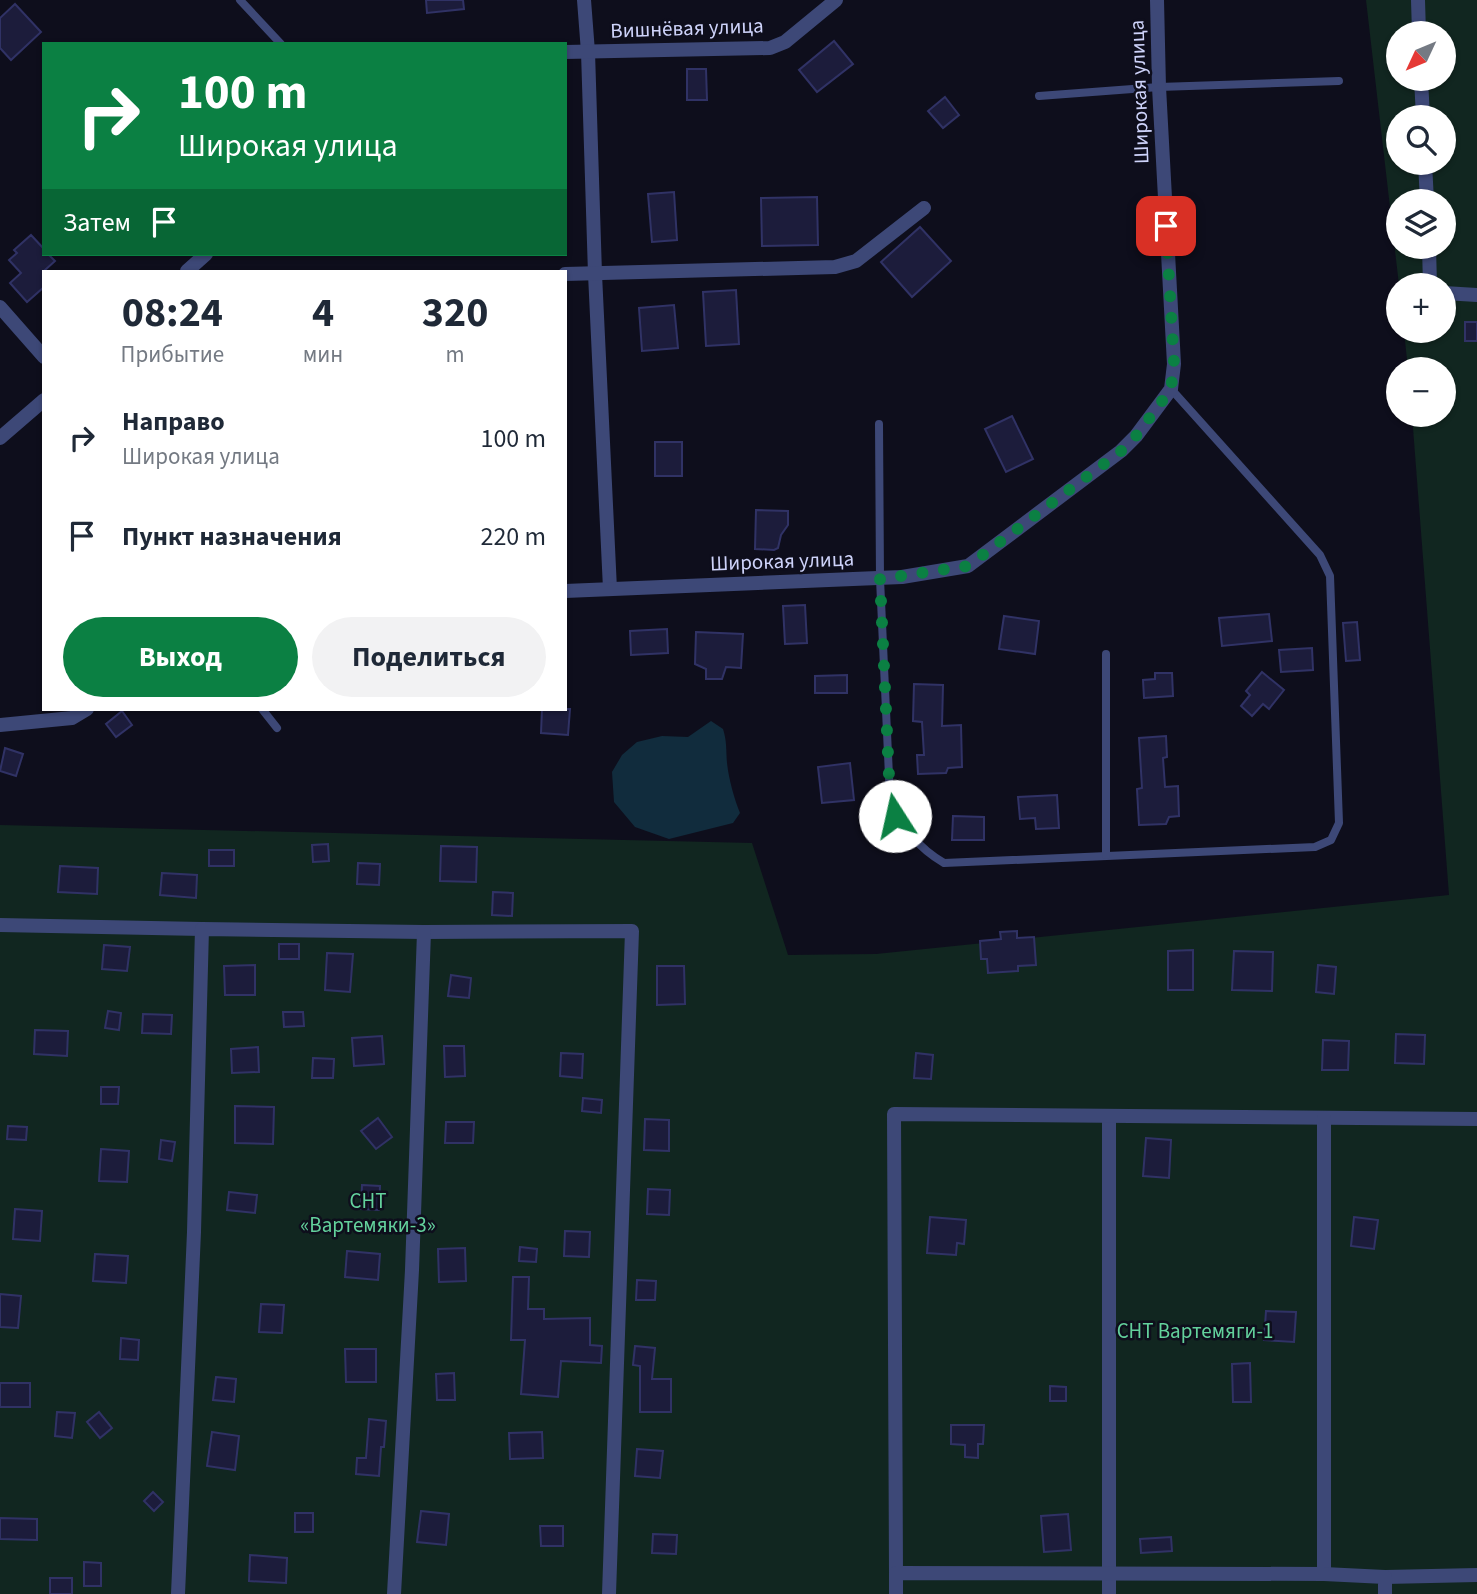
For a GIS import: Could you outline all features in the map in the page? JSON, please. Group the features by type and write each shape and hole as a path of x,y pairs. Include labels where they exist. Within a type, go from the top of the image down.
{"street":[{"path":"584,0 610,589"},
{"name":"Вишнёвая улица","path":"567,52 770,48 785,42 836,0"},
{"name":"Широкая улица","path":"567,591 880,579 968,566 985,556 1121,451 1136,436 1171,389 1174,363 1159,88 1157,0"},
{"path":"1418,0 1419,21"},
{"path":"567,274 835,267 856,261 924,208"},
{"path":"188,270 204,256"},
{"path":"1456,294 1477,295"},
{"path":"0,307 42,355"},
{"path":"0,438 42,402"},
{"path":"0,725 72,718 84,711"},
{"path":"0,925 424,932 632,931 609,1594"},
{"path":"178,1594 194,1232 202,929"},
{"path":"394,1594 412,1270 424,932"},
{"path":"896,1594 894,1114 1477,1119"},
{"path":"1109,1117 1109,1594"},
{"path":"1324,1118 1324,1574"},
{"path":"896,1573 1324,1574 1385,1577 1477,1575"},
{"path":"1385,1577 1385,1594"}],"lane":[{"path":"240,0 279,42"},
{"path":"1039,96 1339,81"},
{"path":"879,424 880,579 890,798 895,816 929,854 944,863 1315,847 1331,840 1339,823 1330,576 1320,555 1171,389"},
{"path":"1106,654 1106,855"},
{"path":"263,711 277,728"}],"green space":[{"path":"1366,0 1477,0 1477,1594 0,1594 0,825 752,843 788,955 876,954 1449,895 1413,427 1456,427 1456,357 1407,357 1405,343 1456,343 1456,273 1398,273 1396,259 1456,259 1456,189 1388,189 1386,175 1456,175 1456,105 1386,105 1386,173"}],"water":[{"path":"711,721 723,729 726,742 729,776 740,813 733,823 669,839 635,827 614,802 612,772 622,755 637,742 662,736 688,737"}],"building":[{"path":"426,0 463,0 464,9 427,13"},
{"path":"15,4 41,32 11,60 0,48 0,18"},
{"path":"834,41 853,64 817,92 799,70"},
{"path":"687,69 706,69 707,100 687,100"},
{"path":"945,97 959,115 943,128 928,111"},
{"path":"674,192 677,240 652,242 648,194"},
{"path":"817,197 818,245 762,246 761,198"},
{"path":"920,227 951,261 912,297 881,262"},
{"path":"31,235 42,247 42,256 50,256 55,261 42,270 42,289 27,302 10,283 21,273 9,260 17,253 14,250"},
{"path":"736,290 739,344 706,346 703,292"},
{"path":"674,305 678,348 642,351 639,308"},
{"path":"1465,322 1477,322 1477,341 1465,341"},
{"path":"1012,416 1033,459 1006,472 985,429"},
{"path":"655,442 682,442 682,476 655,476"},
{"path":"756,510 788,511 788,525 781,535 778,548 755,549"},
{"path":"805,605 807,643 785,644 783,606"},
{"path":"1269,614 1272,641 1222,646 1219,618"},
{"path":"1004,616 1039,621 1035,654 999,649"},
{"path":"1357,622 1360,660 1346,661 1343,623"},
{"path":"667,629 668,653 631,655 630,631"},
{"path":"696,632 743,634 741,668 726,667 722,679 706,679 706,669 695,664"},
{"path":"1312,648 1313,670 1281,672 1279,650"},
{"path":"1262,672 1284,690 1269,709 1263,704 1252,716 1241,706 1250,695 1246,691"},
{"path":"1155,673 1172,673 1173,696 1144,698 1143,680 1155,679"},
{"path":"847,675 847,693 815,693 815,676"},
{"path":"914,684 943,685 942,726 961,725 962,767 948,768 946,773 918,774 917,755 924,755 922,722 913,721"},
{"path":"570,709 568,735 541,733 542,711"},
{"path":"122,711 132,725 116,737 106,724"},
{"path":"1166,736 1167,757 1163,758 1165,787 1178,786 1179,816 1169,817 1166,824 1139,825 1137,789 1142,788 1139,738"},
{"path":"5,748 23,754 16,776 0,771"},
{"path":"850,763 854,800 822,803 818,767"},
{"path":"1057,795 1059,828 1036,829 1035,818 1020,819 1018,797"},
{"path":"953,816 984,817 984,840 952,840"},
{"path":"328,844 329,861 313,862 312,845"},
{"path":"441,846 477,847 476,882 440,881"},
{"path":"209,850 234,850 234,866 209,866"},
{"path":"358,863 380,864 379,885 357,884"},
{"path":"60,866 98,868 97,894 58,892"},
{"path":"162,873 197,875 196,898 160,895"},
{"path":"493,892 513,893 512,916 492,915"},
{"path":"1017,931 1017,938 1034,937 1036,965 1018,966 1018,971 988,973 987,959 981,959 980,941 1001,939 1000,932"},
{"path":"279,944 299,944 299,959 279,959"},
{"path":"104,945 130,947 127,971 102,969"},
{"path":"1193,950 1193,990 1168,990 1168,951"},
{"path":"1234,951 1273,952 1272,991 1232,990"},
{"path":"327,953 353,954 350,992 325,990"},
{"path":"255,965 255,995 225,995 224,966"},
{"path":"1318,965 1336,967 1334,994 1316,992"},
{"path":"657,966 684,966 685,1004 657,1005"},
{"path":"451,975 471,978 469,998 448,996"},
{"path":"108,1011 121,1013 119,1030 105,1028"},
{"path":"283,1012 303,1012 304,1026 284,1027"},
{"path":"143,1014 172,1015 171,1034 142,1033"},
{"path":"35,1030 68,1031 67,1056 34,1054"},
{"path":"1396,1034 1425,1035 1424,1064 1395,1063"},
{"path":"382,1036 384,1064 354,1066 352,1038"},
{"path":"1323,1040 1349,1041 1348,1070 1322,1070"},
{"path":"444,1046 464,1046 465,1076 445,1077"},
{"path":"258,1047 259,1072 232,1073 231,1049"},
{"path":"561,1053 583,1054 582,1078 560,1076"},
{"path":"916,1053 933,1055 931,1079 914,1078"},
{"path":"313,1058 334,1059 333,1078 312,1078"},
{"path":"101,1087 119,1087 118,1104 101,1104"},
{"path":"583,1098 602,1100 601,1113 582,1111"},
{"path":"235,1106 274,1107 273,1144 235,1143"},
{"path":"378,1118 392,1137 376,1149 361,1131"},
{"path":"645,1119 669,1120 669,1151 644,1150"},
{"path":"446,1122 474,1122 473,1143 445,1143"},
{"path":"8,1126 27,1127 26,1140 7,1139"},
{"path":"1146,1138 1171,1140 1169,1178 1143,1176"},
{"path":"161,1140 175,1142 172,1161 159,1159"},
{"path":"101,1149 129,1151 127,1182 99,1181"},
{"path":"362,1185 380,1186 379,1210 361,1209"},
{"path":"648,1189 670,1190 669,1215 647,1214"},
{"path":"229,1192 257,1195 255,1213 227,1210"},
{"path":"15,1209 42,1211 40,1241 13,1239"},
{"path":"930,1217 966,1220 964,1244 957,1243 956,1255 927,1253"},
{"path":"1354,1217 1378,1220 1374,1249 1351,1246"},
{"path":"565,1231 590,1232 589,1257 564,1256"},
{"path":"520,1247 537,1249 536,1262 519,1261"},
{"path":"465,1248 466,1281 439,1282 438,1249"},
{"path":"347,1251 380,1254 378,1280 345,1277"},
{"path":"95,1254 128,1256 126,1283 93,1281"},
{"path":"513,1277 529,1277 528,1309 544,1309 544,1319 590,1318 590,1345 602,1346 601,1363 561,1361 558,1397 521,1394 525,1340 511,1340"},
{"path":"637,1280 656,1281 655,1300 636,1300"},
{"path":"0,1294 21,1296 18,1328 0,1327"},
{"path":"261,1304 284,1305 282,1333 259,1332"},
{"path":"1266,1311 1296,1312 1294,1342 1264,1340"},
{"path":"121,1338 139,1340 138,1360 120,1359"},
{"path":"635,1346 655,1348 652,1379 671,1379 671,1412 640,1412 640,1366 633,1365"},
{"path":"345,1349 376,1349 376,1382 346,1382"},
{"path":"1250,1363 1251,1402 1233,1402 1232,1364"},
{"path":"454,1373 455,1400 437,1400 436,1374"},
{"path":"216,1377 236,1379 234,1402 213,1400"},
{"path":"0,1383 30,1383 30,1407 0,1407"},
{"path":"1050,1386 1066,1387 1066,1401 1050,1401"},
{"path":"57,1412 75,1413 72,1438 55,1436"},
{"path":"99,1412 112,1428 100,1438 87,1422"},
{"path":"369,1419 386,1421 379,1476 356,1474 357,1458 366,1458"},
{"path":"951,1425 984,1425 983,1444 978,1444 978,1458 965,1457 965,1445 951,1444"},
{"path":"212,1432 239,1436 235,1470 207,1466"},
{"path":"542,1432 543,1458 510,1459 509,1433"},
{"path":"637,1449 663,1451 660,1478 635,1476"},
{"path":"153,1492 163,1502 154,1511 144,1501"},
{"path":"421,1511 449,1514 446,1545 417,1542"},
{"path":"295,1513 313,1513 313,1532 295,1532"},
{"path":"1068,1514 1071,1550 1044,1552 1041,1516"},
{"path":"0,1518 37,1519 37,1540 0,1539"},
{"path":"540,1526 563,1526 563,1546 541,1546"},
{"path":"653,1534 677,1535 676,1554 652,1553"},
{"path":"1171,1537 1172,1551 1141,1553 1140,1539"},
{"path":"250,1555 287,1558 286,1583 249,1581"},
{"path":"84,1562 101,1563 101,1586 84,1586"},
{"path":"50,1578 72,1578 72,1594 50,1594"}],"route":[{"path":"895,816 890,798 880,579 968,566 985,556 1121,451 1136,436 1171,389 1174,363 1166,226"}],"park label":[{"name":"СНТ «Вартемяки-3»","path":"368,1213"},
{"name":"СНТ Вартемяги-1","path":"1195,1331"}]}
